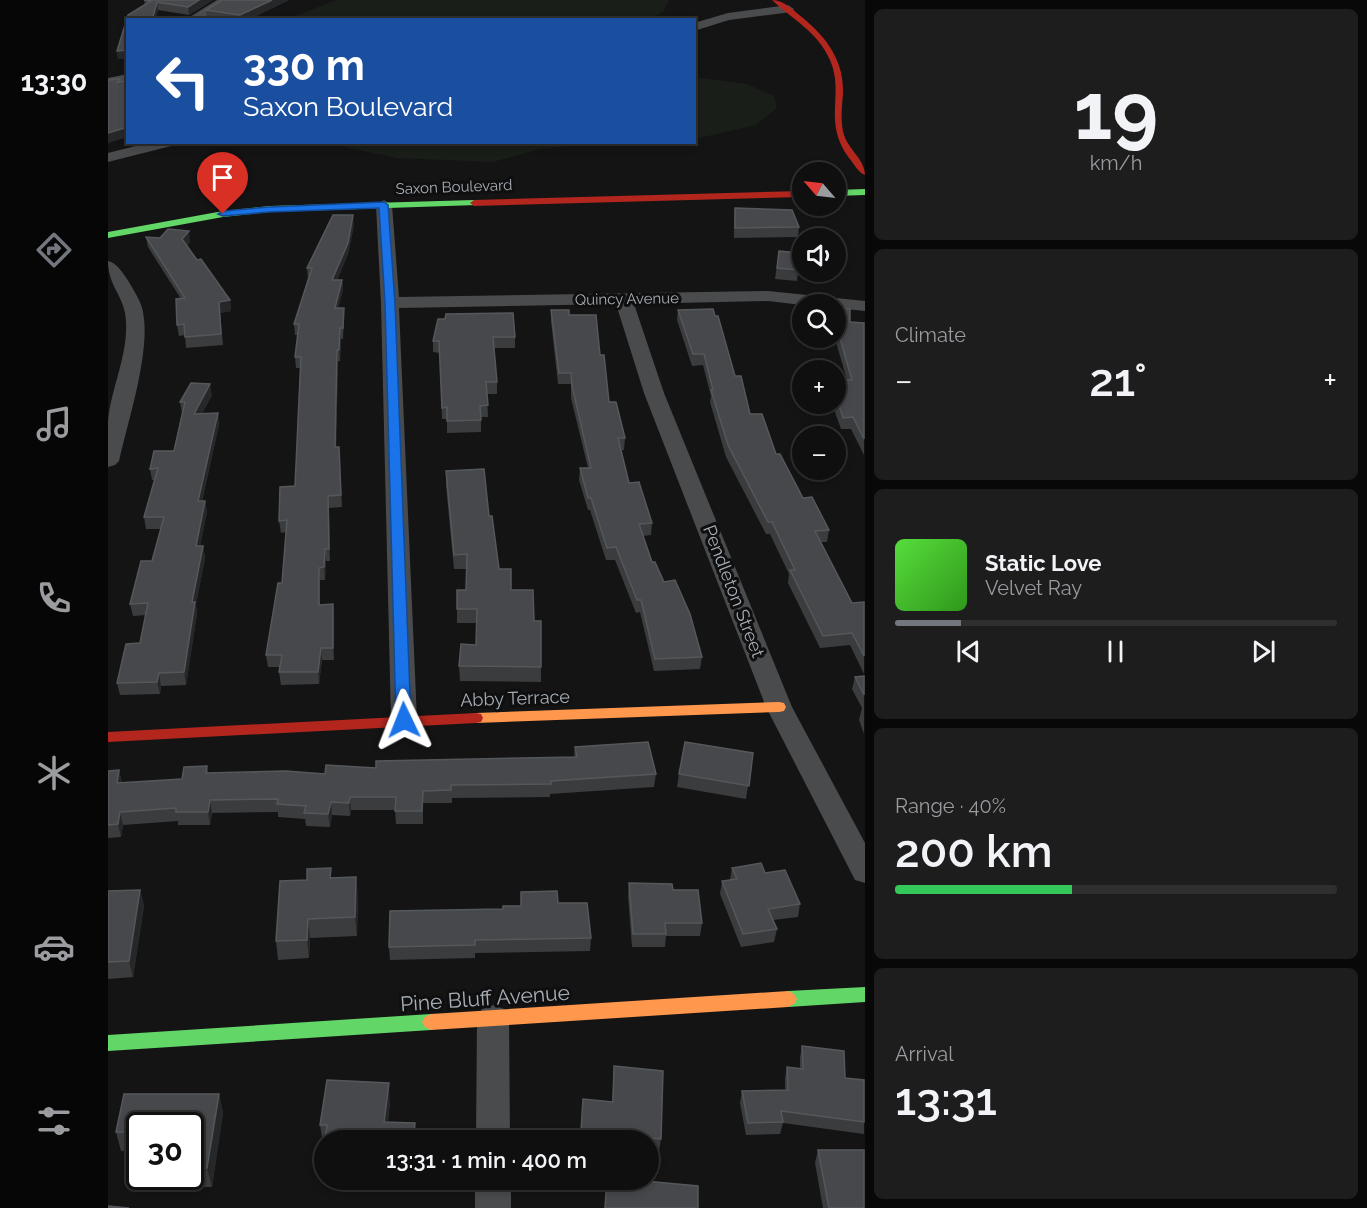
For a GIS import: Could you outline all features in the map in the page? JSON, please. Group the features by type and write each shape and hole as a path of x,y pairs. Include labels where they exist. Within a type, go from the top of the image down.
{"street":[{"path":"193,18 225,0"},
{"path":"775,0 812,30 832,56 839,80 837,114 841,136 864,173"},
{"path":"696,26 728,17 788,9"},
{"path":"108,82 126,78"},
{"path":"108,158 163,144"},
{"path":"846,193 864,192"},
{"name":"Saxon Boulevard","path":"108,236 223,214 269,209 792,194"},
{"path":"384,205 390,303 404,720"},
{"path":"108,266 117,276 134,312 135,339 108,461"},
{"name":"Quincy Avenue","path":"390,303 768,296 864,306"},
{"name":"Pendleton Street","path":"624,300 654,393 779,707 864,872"},
{"name":"Abby Terrace","path":"108,737 404,720 779,707"},
{"name":"Pine Bluff Avenue","path":"108,1043 864,993"},
{"path":"493,1130 494,1019"},
{"path":"493,1190 493,1208"}],"shaded area":[{"path":"336,0 669,0 663,12 649,18 295,18"},
{"path":"696,77 747,84 774,96 777,108 756,125 696,139"},
{"path":"330,144 586,144 540,149 493,162 397,158"}],"building":[{"path":"144,0 199,0 188,7 157,2 153,18 127,18 128,15 151,1"},
{"path":"222,0 272,0 240,15 206,10"},
{"path":"126,22 126,50 117,51"},
{"path":"108,80 126,81 126,128 108,133"},
{"path":"735,208 792,210 792,216 794,216 799,227 735,228"},
{"path":"333,215 353,215 348,243 332,280 342,280 335,308 344,308 343,328 340,328 339,350 337,350 335,447 339,447 341,495 328,496 329,549 325,549 324,567 319,568 319,605 333,604 333,648 321,648 318,672 279,672 282,655 266,655 278,583 282,583 287,520 279,521 280,487 295,486 301,357 295,357 299,324 294,324 312,268 307,268"},
{"path":"168,229 189,231 182,239 197,260 201,259 230,300 219,302 221,334 185,337 184,324 177,325 176,299 185,298 146,237 160,238"},
{"path":"779,251 792,252 792,269 777,268"},
{"path":"713,309 715,316 718,316 735,376 741,376 750,414 762,414 776,454 780,454 803,498 812,497 829,530 815,531 852,603 864,602 864,656 852,633 823,636 790,570 795,570 772,522 768,522 728,445 711,390 713,390 704,354 693,354 678,310"},
{"path":"846,309 850,309 850,322 864,323 864,439 853,417 843,418 842,414 846,414 846,380 852,380 843,348 846,348"},
{"path":"551,310 569,310 569,315 596,315 600,355 604,355 609,402 616,402 625,438 618,438 629,483 639,482 652,523 639,524 652,562 655,562 664,582 675,580 690,614 702,657 655,659 641,600 637,600 616,547 607,548 591,498 588,498 580,468 591,468 571,373 559,373"},
{"path":"513,313 515,337 493,337 497,382 486,382 488,405 480,406 481,420 447,421 447,407 442,408 439,341 433,341 438,319 445,319 446,314"},
{"path":"191,383 210,384 194,414 218,413 198,501 205,501 196,546 203,546 192,602 195,602 184,672 159,673 157,682 117,683 126,644 140,643 148,603 130,604 141,561 152,561 164,517 144,517 158,468 150,469 154,451 174,451 185,402 180,402"},
{"path":"484,469 489,516 492,516 499,569 511,569 511,590 533,590 534,621 541,621 541,667 459,666 461,644 476,645 477,609 457,609 457,590 466,590 467,554 454,555 446,471"},
{"path":"864,676 864,695 855,677"},
{"path":"648,742 656,774 551,781 551,784 451,785 451,790 423,791 422,811 395,811 396,797 350,797 349,803 331,802 328,814 304,813 306,806 277,804 278,799 210,800 208,812 176,812 176,808 120,812 118,824 108,825 108,771 119,770 117,783 182,779 184,767 207,766 206,773 286,771 325,774 326,765 376,768 376,761 577,757 575,747"},
{"path":"685,742 753,753 749,786 679,774"},
{"path":"761,863 765,873 785,870 800,904 768,909 777,929 743,934 722,881 737,879 732,868"},
{"path":"331,868 330,878 356,877 355,917 308,919 307,940 276,941 280,881 307,880 307,869"},
{"path":"629,883 672,884 673,890 698,890 702,923 665,923 666,934 633,934"},
{"path":"140,890 129,961 108,962 108,891"},
{"path":"557,891 558,903 587,903 591,938 475,940 475,945 389,947 390,911 503,909 503,906 521,906 521,892"},
{"path":"802,1046 844,1051 845,1078 864,1080 864,1122 781,1111 783,1122 748,1123 742,1091 788,1090 787,1067 803,1069"},
{"path":"614,1066 663,1071 661,1139 659,1139 659,1130 581,1130 583,1099 613,1102"},
{"path":"327,1080 389,1083 384,1122 415,1123 414,1130 326,1130 327,1125 320,1125"},
{"path":"124,1094 219,1094 207,1168 204,1168 204,1112 126,1112 126,1132 116,1132"},
{"path":"818,1150 864,1150 864,1208 829,1208"},
{"path":"659,1182 698,1186 698,1208 605,1208 606,1190 659,1190"}],"traffic: fast":[{"path":"846,193 865,192"},
{"path":"108,235 223,214 269,209 474,203"},
{"path":"788,999 865,994"},
{"path":"108,1043 431,1022"}],"traffic: slow":[{"path":"476,718 779,707"},
{"path":"431,1022 788,999"}],"traffic: jam":[{"path":"775,0 812,30 833,57 839,76 838,126 840,134 847,149 865,173"},
{"path":"474,203 792,194"},
{"path":"108,737 476,718"}],"route":[{"path":"223,214 269,209 384,205 390,303 404,720"}]}
